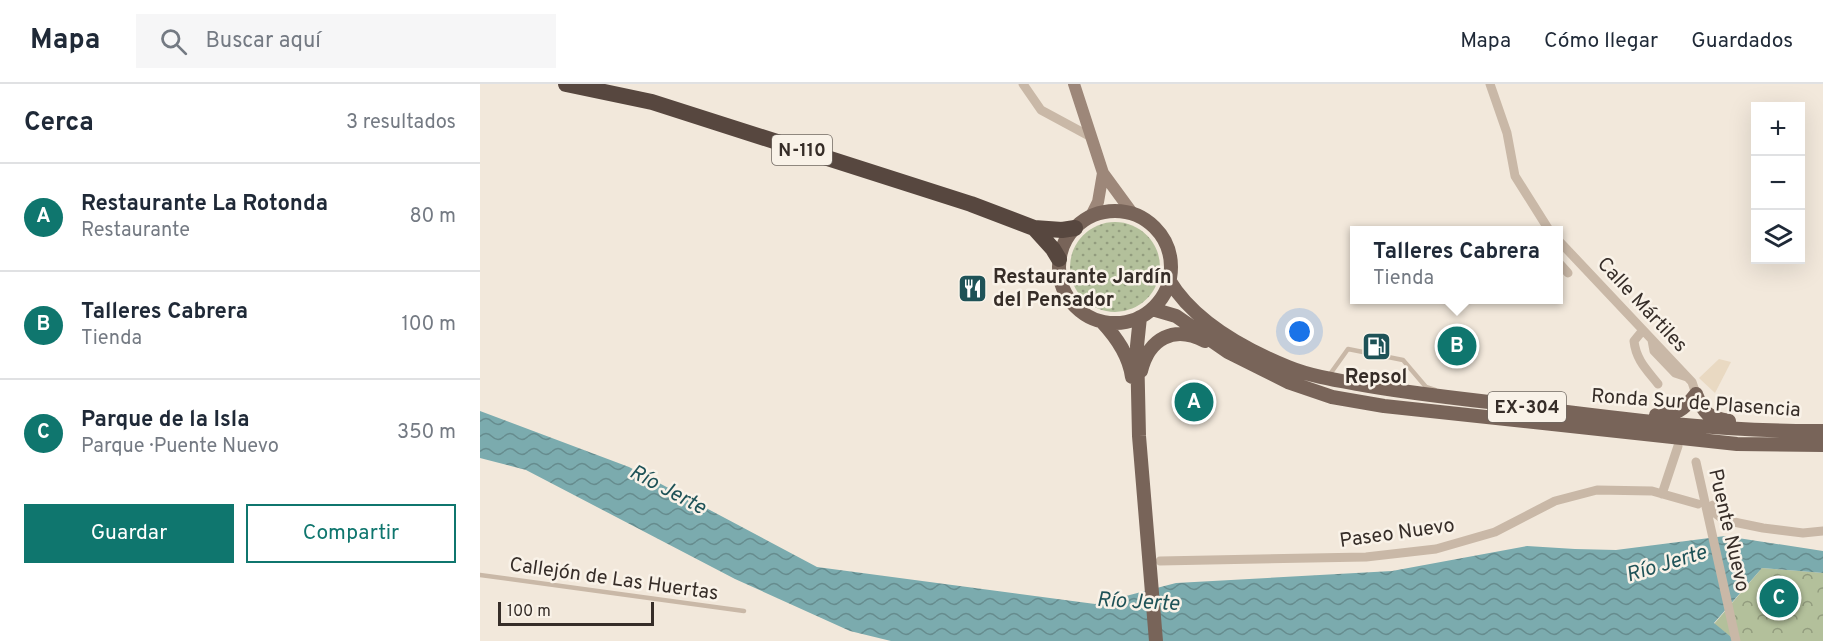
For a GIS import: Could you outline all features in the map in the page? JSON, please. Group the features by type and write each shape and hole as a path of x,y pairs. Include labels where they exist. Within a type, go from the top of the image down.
{"highway":[{"name":"N-110","path":"566,84 652,102 971,204 1034,228 1062,230 1075,228"},
{"name":"N-110","path":"1034,228 1053,249 1059,260"}],"main road":[{"path":"1074,84 1103,173 1133,214"},
{"path":"1091,216 1098,202 1103,173"},
{"path":"1138,414 1131,368 1114,335 1102,322 1087,316 1074,305 1065,292 1059,276 1059,260 1064,242 1075,228 1091,216 1116,211 1133,214 1153,226 1166,245 1171,268 1163,296 1146,313 1137,346 1138,414 1156,641"},
{"name":"Ronda Sur de Plasencia","path":"1169,280 1189,308 1236,341 1289,367 1327,379 1463,399 1613,417 1775,431 1823,430"},
{"name":"Ronda Sur de Plasencia","path":"1102,322 1122,323 1146,313 1176,316 1228,352 1288,382 1332,397 1384,406 1737,444 1823,444"},
{"path":"1138,388 1149,350 1165,337 1181,333 1196,336 1228,352"},
{"path":"1613,417 1674,414 1687,407 1696,394"},
{"path":"1696,394 1703,411 1713,418 1775,431"}],"street":[{"path":"1023,84 1041,110 1091,137"},
{"path":"1490,84 1507,133 1515,176 1546,226"},
{"name":"Calle Mártiles","path":"1563,247 1652,339 1654,351 1675,374 1687,377 1692,382 1696,394"},
{"path":"1563,267 1568,273"},
{"path":"1643,330 1636,338 1634,347 1642,365 1658,384"},
{"path":"1662,494 1678,446"},
{"name":"Puente Nuevo","path":"1696,462 1736,641"},
{"name":"Paseo Nuevo","path":"1160,561 1366,557 1426,550 1495,532 1547,505 1597,490 1652,491 1698,504"},
{"path":"1713,505 1716,514 1724,520 1803,533 1823,531"}],"lane":[{"path":"1327,379 1348,349 1403,360 1426,387 1463,399"},
{"name":"Callejón de Las Huertas","path":"480,575 744,611"}],"green space":[{"path":"1106,222 1124,222 1140,229 1153,242 1160,258 1160,276 1153,292 1140,305 1124,312 1106,312 1090,305 1077,292 1070,276 1070,258 1077,242 1090,229"},
{"path":"1762,568 1823,573 1823,641 1736,641 1714,624"}],"shaded area":[{"path":"1719,359 1731,362 1715,393 1699,378"}],"water":[{"name":"Río Jerte","path":"480,411 629,467 817,567 1095,604 1176,583 1392,571 1527,546 1616,550 1725,536 1823,551 1823,573 1762,568 1714,623 1736,641 891,641 850,631 735,579 526,470 480,458"}],"place":[{"name":"Restaurante Jardín del Pensador","path":"972,288"},
{"name":"Repsol","path":"1376,346"},
{"name":"Talleres Cabrera","path":"1457,346"},
{"name":"Restaurante La Rotonda","path":"1194,402"},
{"name":"Parque de la Isla","path":"1779,598"}]}
